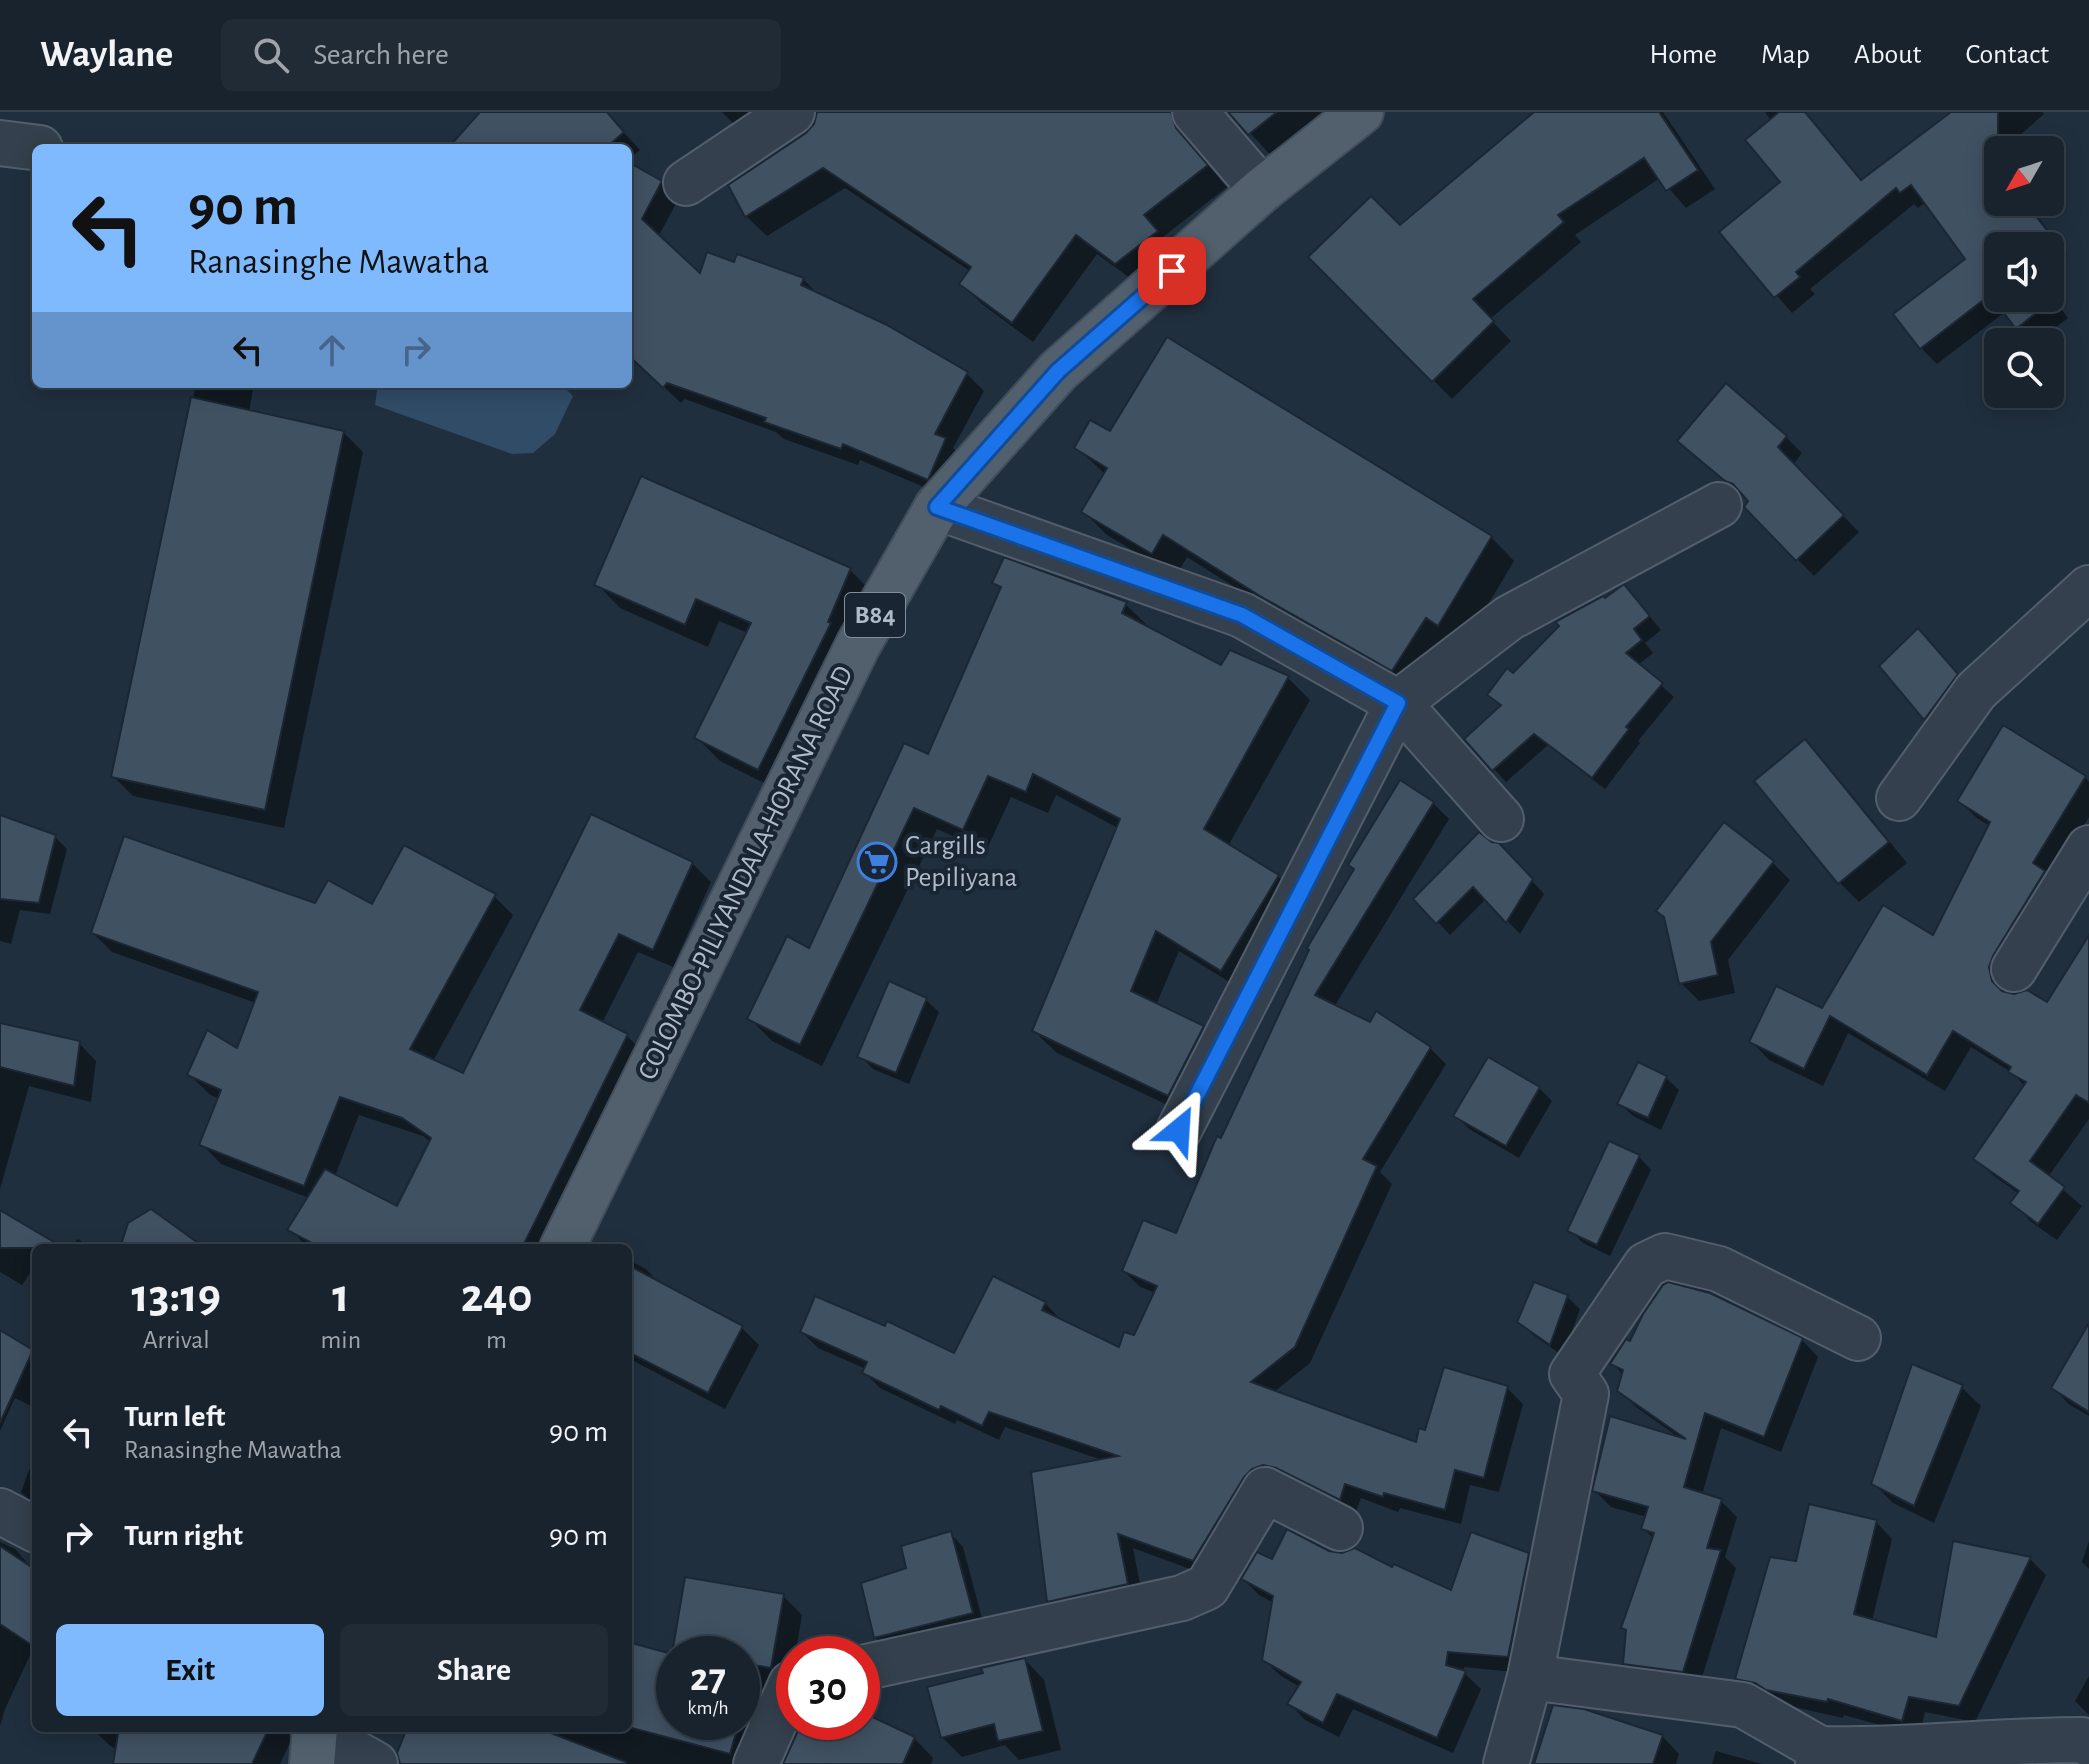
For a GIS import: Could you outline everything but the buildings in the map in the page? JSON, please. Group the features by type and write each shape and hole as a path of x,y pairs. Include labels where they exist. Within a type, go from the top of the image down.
{"main road":[{"name":"COLOMBO-PILIYANDALA-HORANA ROAD","path":"564,1244 858,645 937,507 1058,371 1262,190 1361,112"}],"street":[{"path":"686,183 792,112"},
{"path":"1195,112 1262,190"},
{"path":"0,143 32,147"},
{"path":"1179,1130 1398,703 1509,618 1719,505"},
{"path":"937,507 1242,615 1398,703 1501,819"},
{"path":"1899,798 1976,691 2089,588"},
{"path":"2014,969 2089,848"},
{"path":"1506,1764 1530,1677 1586,1394 1572,1374 1646,1265 1665,1256 1719,1269 1858,1338"},
{"path":"880,1664 1182,1598 1207,1587 1265,1490 1340,1528"},
{"path":"0,1511 32,1528"},
{"path":"1530,1677 1743,1705 1819,1756 2023,1740 2082,1740 2089,1744"},
{"path":"756,1764 776,1718"},
{"path":"314,1741 375,1764"}],"water":[{"path":"377,388 565,388 573,396 555,434 533,453 512,454 375,405"}],"place":[{"name":"Cargills Pepiliyana","path":"877,862"}],"route":[{"path":"1172,271 1058,371 937,507 1242,615 1398,703 1179,1130"}]}
